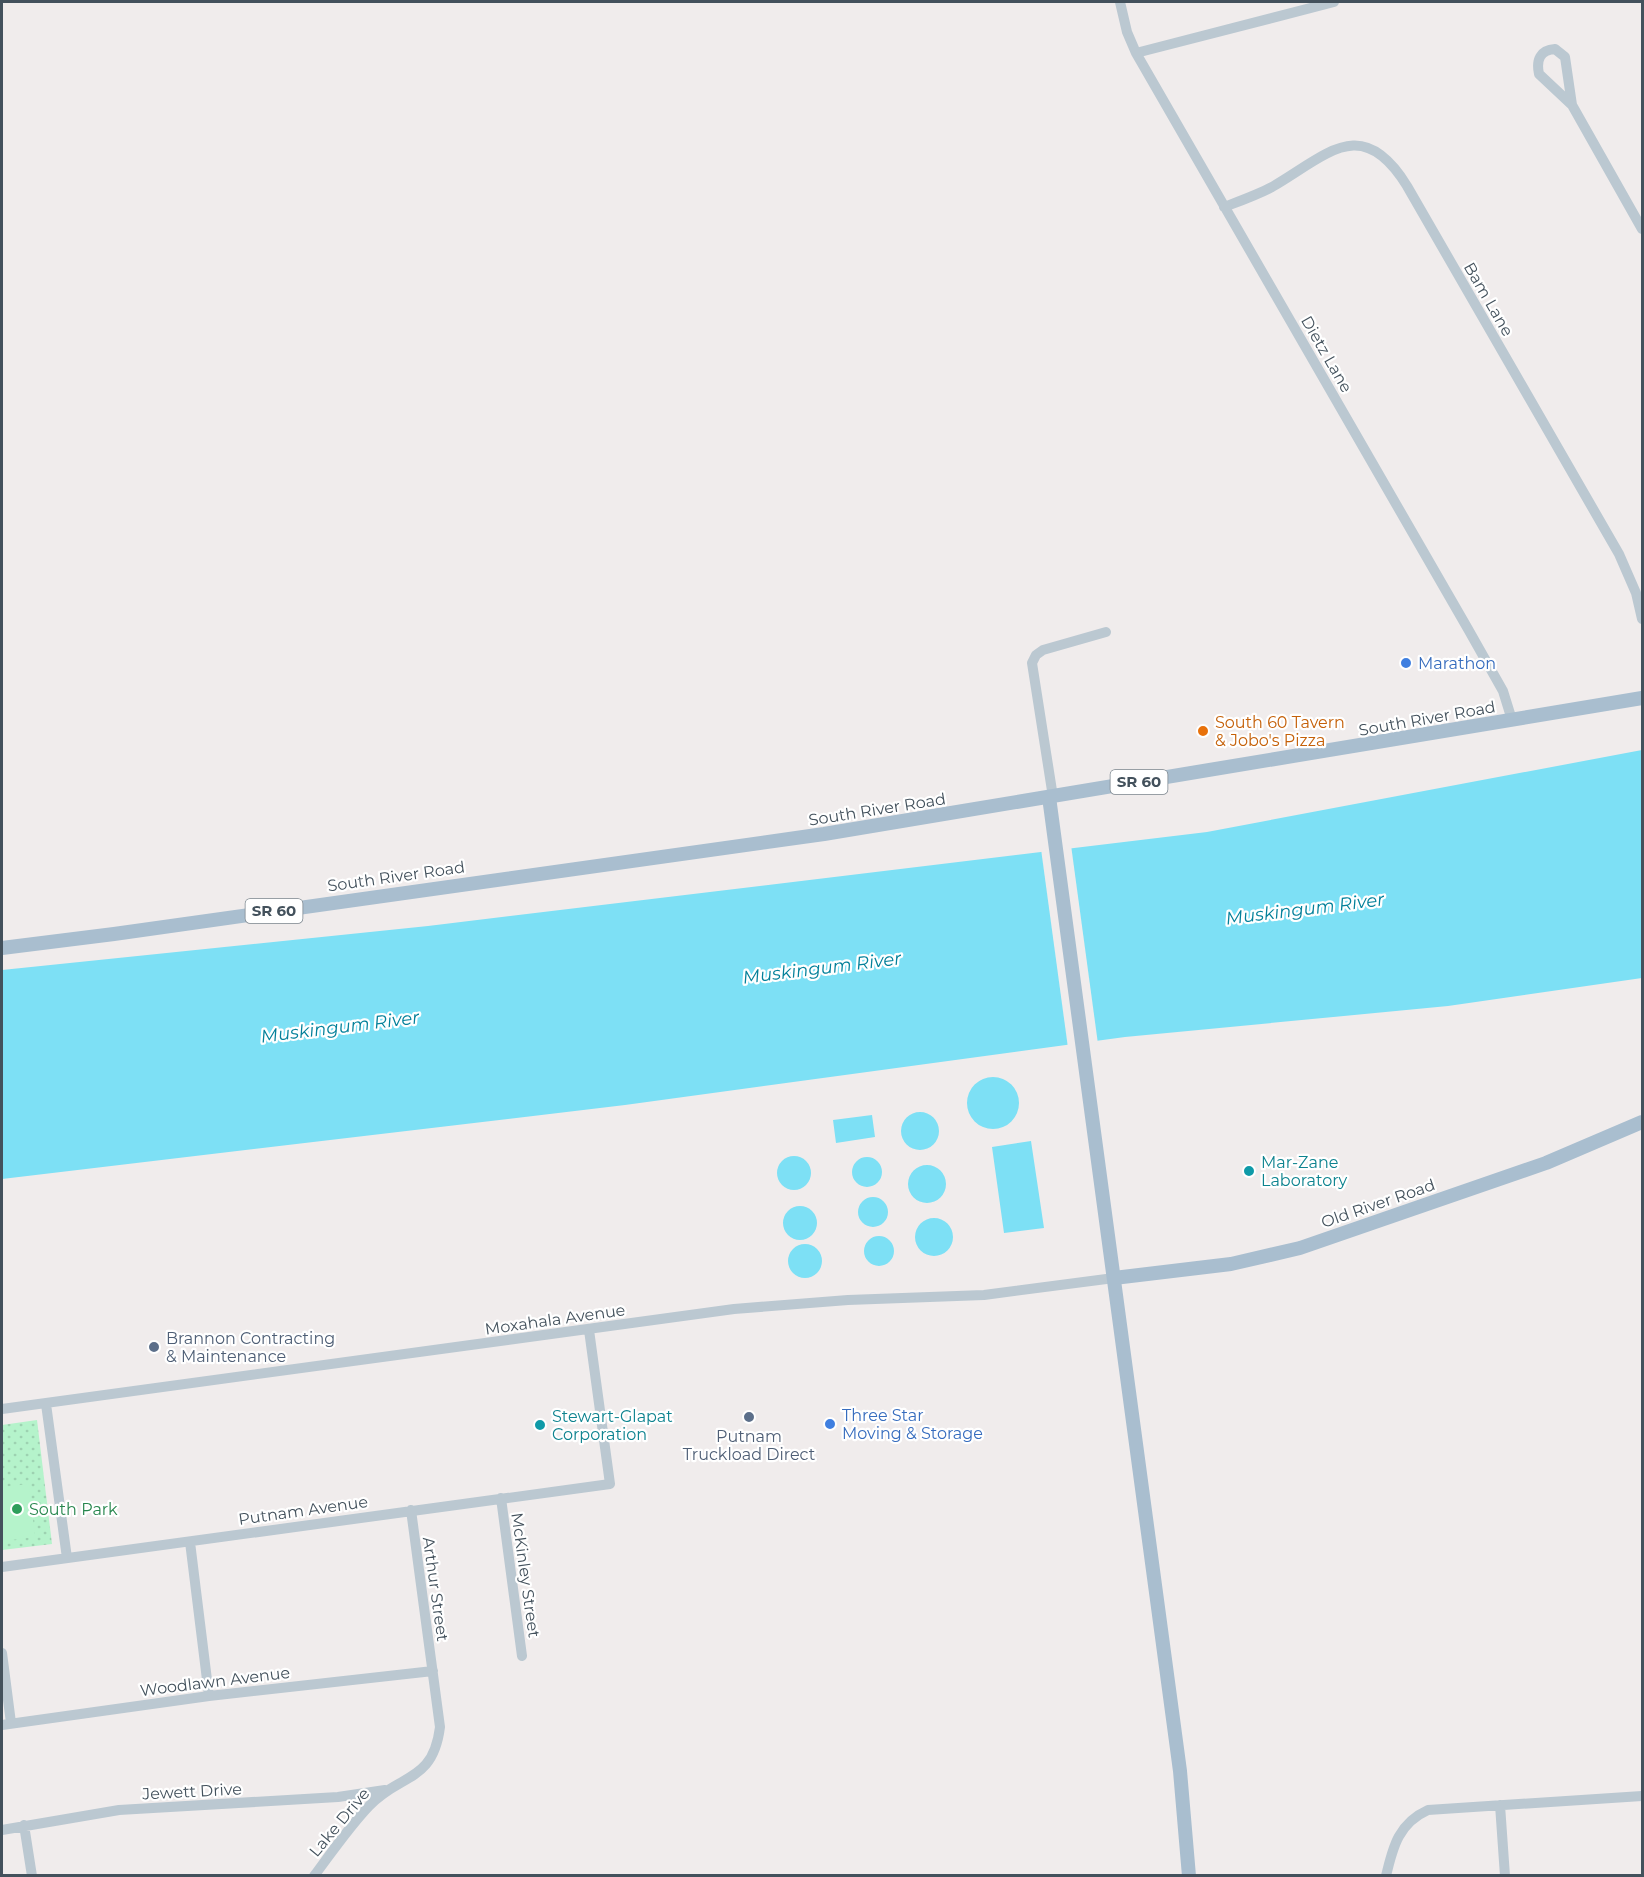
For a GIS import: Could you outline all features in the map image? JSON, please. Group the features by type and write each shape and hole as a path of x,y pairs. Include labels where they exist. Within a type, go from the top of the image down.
{"main road":[{"name":"South River Road","path":"2,948 824,834 1642,698"},
{"path":"1051,797 1180,1771 1189,1875"},
{"name":"Old River Road","path":"1114,1278 1231,1263 1300,1248 1546,1163 1642,1122"}],"street":[{"name":"Dietz Lane","path":"1120,2 1127,32 1136,53 1468,629 1503,692 1512,720"},
{"path":"1136,53 1329,2"},
{"path":"1572,105 1565,57 1562,52 1548,49 1538,60 1539,74 1572,105 1642,229"},
{"name":"Bam Lane","path":"1224,207 1262,192 1340,148 1365,146 1384,156 1407,186 1619,554 1636,593 1642,619"},
{"path":"1051,797 1032,663 1036,655 1043,650 1106,632"},
{"name":"Moxahala Avenue","path":"2,1409 734,1309 848,1300 984,1295 1114,1278"},
{"name":"Putnam Avenue","path":"2,1567 610,1484 589,1330"},
{"path":"46,1404 67,1558"},
{"name":"McKinley Street","path":"501,1498 522,1656"},
{"name":"Arthur Street","path":"411,1510 433,1671"},
{"path":"190,1542 209,1696"},
{"path":"2,1653 6,1724"},
{"name":"Woodlawn Avenue","path":"6,1724 209,1696 433,1671"},
{"name":"Lake Drive","path":"314,1875 358,1819 386,1790 421,1771 430,1759 438,1741 440,1727 433,1671"},
{"name":"Jewett Drive","path":"2,1830 119,1810 338,1797 386,1790"},
{"path":"1386,1875 1399,1834 1407,1823 1428,1810 1642,1796"},
{"path":"1500,1805 1505,1875"},
{"path":"24,1825 32,1875"}],"green space":[{"path":"37,1420 52,1544 2,1550 2,1425"},
{"name":"South Park","path":"29,1484 35,1537 3,1541 2,1487"}],"water":[{"name":"Muskingum River","path":"1642,750 1642,978 1448,1006 1125,1037 625,1105 2,1179 2,970 428,926 1207,832"},
{"path":"988,1077 998,1077 1012,1084 1019,1103 1012,1122 998,1129 988,1129 978,1125 971,1118 967,1108 967,1098 971,1088 978,1081"},
{"path":"920,1112 934,1117 939,1131 934,1145 920,1150 906,1145 901,1131 906,1117"},
{"path":"872,1115 875,1137 836,1143 833,1120"},
{"path":"1031,1141 1044,1228 1004,1233 992,1147"},
{"path":"794,1156 806,1161 811,1173 806,1185 794,1190 782,1185 777,1173 782,1161"},
{"path":"867,1157 878,1161 882,1172 878,1183 867,1187 856,1183 852,1172 856,1161"},
{"path":"927,1165 941,1170 946,1184 941,1198 927,1203 913,1198 908,1184 913,1170"},
{"path":"873,1197 884,1201 888,1212 884,1223 873,1227 862,1223 858,1212 862,1201"},
{"path":"800,1206 812,1211 817,1223 812,1235 800,1240 788,1235 783,1223 788,1211"},
{"path":"934,1218 948,1223 953,1237 948,1251 934,1256 920,1251 915,1237 920,1223"},
{"path":"879,1236 890,1240 894,1251 890,1262 879,1266 868,1262 864,1251 868,1240"},
{"path":"805,1244 817,1249 822,1261 817,1273 805,1278 793,1273 788,1261 793,1249"}],"pier":[{"path":"1071,845 1098,1044 1068,1048 1041,849"}],"place":[{"name":"Marathon","path":"1406,663"},
{"name":"South 60 Tavern & Jobo's Pizza","path":"1203,731"},
{"name":"Mar-Zane Laboratory","path":"1249,1171"},
{"name":"Brannon Contracting & Maintenance","path":"154,1347"},
{"name":"Putnam Truckload Direct","path":"749,1417"},
{"name":"Three Star Moving & Storage","path":"830,1424"},
{"name":"Stewart-Glapat Corporation","path":"540,1425"},
{"name":"South Park","path":"17,1509"}]}
